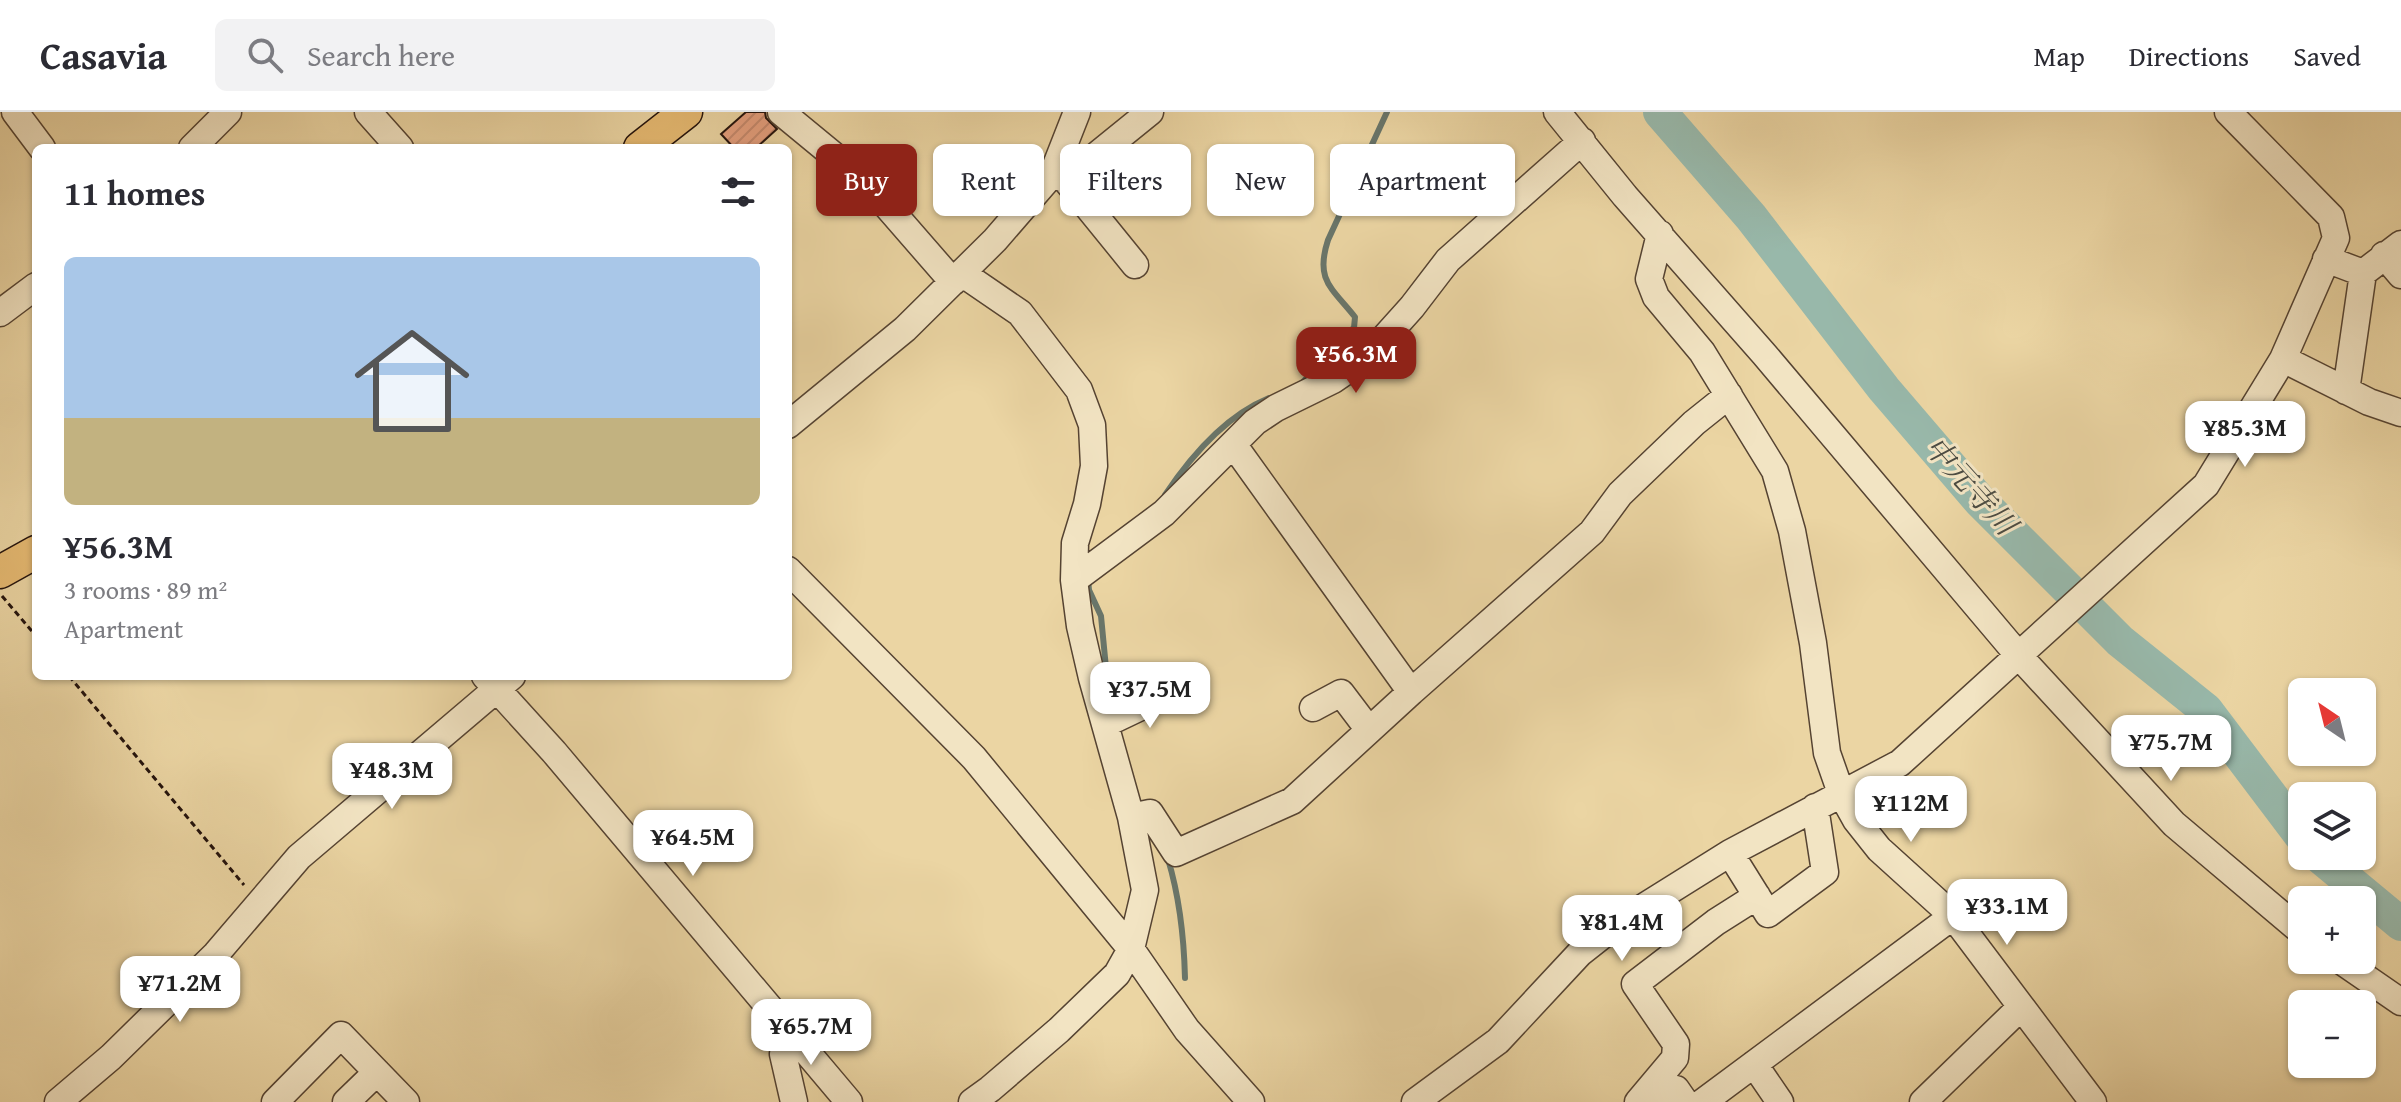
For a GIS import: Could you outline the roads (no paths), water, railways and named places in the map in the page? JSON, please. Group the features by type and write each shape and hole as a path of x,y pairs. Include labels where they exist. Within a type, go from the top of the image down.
{"main road":[{"path":"645,144 686,112"},
{"path":"0,572 32,554"}],"street":[{"path":"15,112 39,144"},
{"path":"196,144 228,112"},
{"path":"368,112 396,144"},
{"path":"781,112 866,182 958,278 1020,313 1079,390 1092,425 1094,466 1075,543 1074,580 1080,626 1131,817 1145,890 1131,949 1117,974 987,1098"},
{"path":"1059,177 1077,112"},
{"path":"792,422 905,329 1059,177 1150,112"},
{"path":"1557,112 1625,196 2026,649 2174,824 2288,920"},
{"path":"1415,1102 1498,1041 1580,953 1618,923 1730,853 1900,763 2206,485 2283,359 2336,238 2331,217 2228,112"},
{"path":"1074,580 1164,513 1233,444 1276,408 1333,380 1368,356 1412,307 1448,260 1582,141"},
{"path":"1059,177 1135,265"},
{"path":"1660,234 1649,279 1656,297 1702,352 1775,471 1792,531 1813,643 1827,753 1841,793 1856,820 1879,849 1953,916 2093,1102"},
{"path":"2346,391 2363,273 2392,249 2401,275"},
{"path":"2326,259 2363,273"},
{"path":"0,313 32,289"},
{"path":"2283,359 2346,391 2401,413"},
{"path":"1131,817 1150,813 1176,853 1292,801 1592,532 1620,494 1694,423 1729,395"},
{"path":"1233,444 1411,692"},
{"path":"792,574 974,758 1131,949 1187,1030 1251,1102"},
{"path":"58,1102 111,1057 216,954 299,857 498,681 554,752 849,1102"},
{"path":"1105,724 1174,691"},
{"path":"1313,708 1341,693 1369,730"},
{"path":"1730,853 1768,914 1825,872 1815,807"},
{"path":"1638,1102 1675,1058 1676,1044 1635,984 1716,922 1757,896"},
{"path":"1703,1102 1953,916"},
{"path":"2360,974 2401,1002"},
{"path":"1923,1102 2021,1007"},
{"path":"788,1031 783,1054 794,1102"},
{"path":"290,1097 341,1035 406,1102"},
{"path":"1754,1064 1780,1102"},
{"path":"346,1102 377,1072"},
{"path":"1653,1102 1665,1087 1676,1089 1685,1102"}],"waterway":[{"path":"1301,384 1317,367 1322,350 1354,328 1355,317 1328,282 1323,265 1324,254 1387,112"},
{"name":"中元寺川","path":"1660,112 1751,217 1884,389 1980,501 2120,641 2206,710 2288,818"},
{"path":"1165,495 1210,439 1238,415 1269,398"},
{"path":"1088,579 1089,590 1101,616 1108,689"},
{"path":"1168,859 1181,918 1185,978"},
{"name":"中元寺川","path":"2336,870 2401,924"}]}
